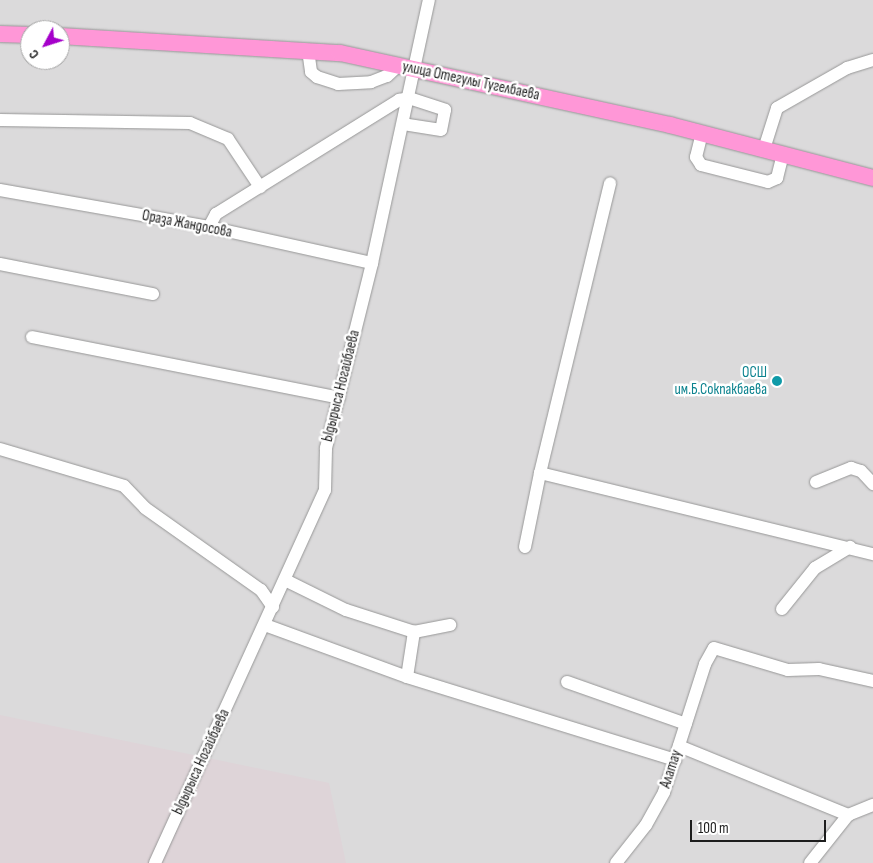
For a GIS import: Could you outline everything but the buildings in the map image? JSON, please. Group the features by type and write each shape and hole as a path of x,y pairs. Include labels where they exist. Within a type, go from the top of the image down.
{"main road":[{"path":"0,34 20,35"},
{"name":"улица Отегулы Тугелбаева","path":"70,37 308,50 398,65 702,133 873,178"}],"street":[{"name":"Ыдырыса Ногайбаева","path":"155,863 286,580 325,490 326,448 372,263 416,69 429,0"},
{"path":"308,50 311,72 317,78 338,84 371,82 387,76 398,65"},
{"path":"764,150 777,108 847,68 873,60"},
{"path":"209,227 216,214 399,100 409,98 445,110 443,128 435,131 403,124"},
{"path":"0,120 190,123 228,139 260,187"},
{"path":"702,133 696,156 701,165 768,182 777,178 783,154"},
{"path":"525,547 540,473 610,183"},
{"name":"Ораза Жандосова","path":"0,190 209,227 372,263"},
{"path":"0,264 154,294"},
{"path":"32,337 339,398"},
{"path":"0,449 124,486 145,508 262,590 273,607"},
{"path":"816,482 851,468 861,471 873,484"},
{"path":"540,473 873,554"},
{"path":"782,609 815,568 850,547"},
{"path":"286,580 346,610 414,632 450,625"},
{"path":"265,625 406,677 675,760"},
{"path":"406,677 414,632"},
{"name":"Алатау","path":"616,863 656,808 675,760 705,664 714,648 788,670 819,669 873,681"},
{"path":"567,682 686,724"},
{"path":"679,746 848,815"},
{"path":"810,863 848,815 873,805"}],"shaded area":[{"path":"0,0 873,0 873,863 0,863"},
{"path":"0,715 329,783 346,863 0,863"}],"place":[{"name":"ОСШ им.Б.Сокпакбаева","path":"777,381"}]}
